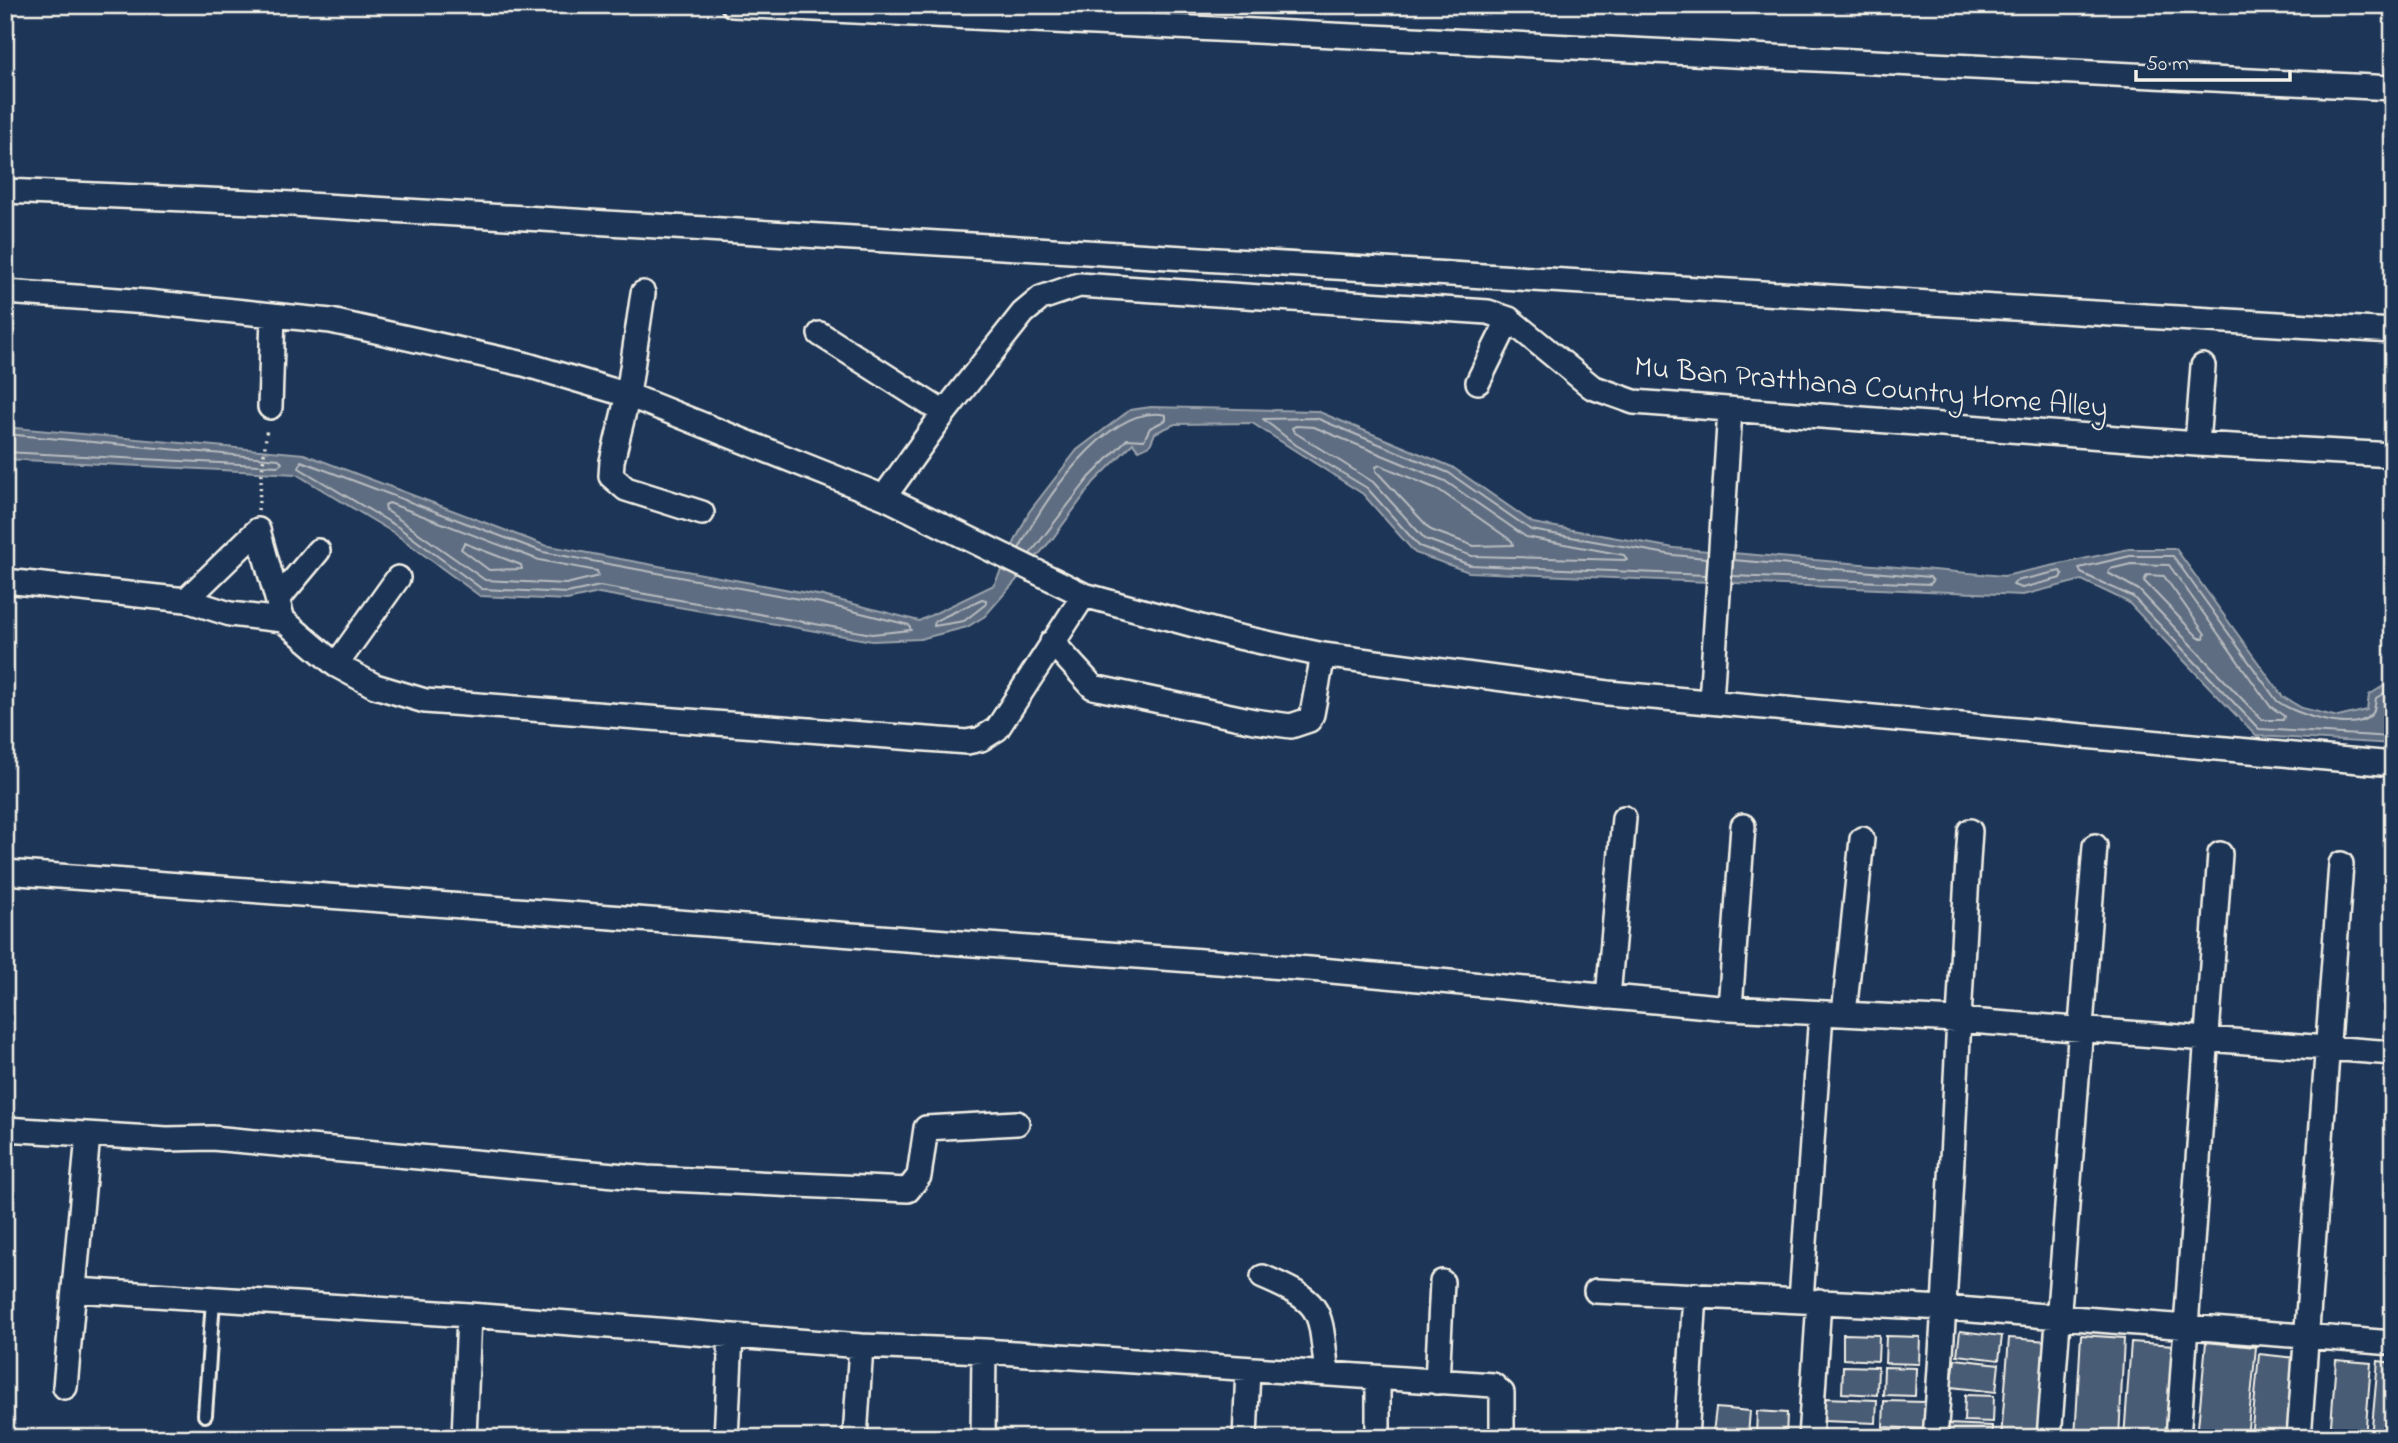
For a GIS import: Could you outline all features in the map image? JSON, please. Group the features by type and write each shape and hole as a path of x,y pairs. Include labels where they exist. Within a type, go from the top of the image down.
{"street":[{"path":"733,5 2393,88"},
{"path":"5,191 275,204 2393,331"},
{"name":"Mu Ban Pratthana Country Home Alley","path":"884,497 944,413 1023,313 1041,298 1079,285 1469,309 1510,319 1592,387 1612,397 1634,402 2197,444 2393,455"},
{"path":"5,292 331,321 524,364 628,395 884,497 993,548 1084,595 1234,636 1323,655 1608,693 2393,764"},
{"path":"643,293 628,395 612,461 611,476 626,489 702,513"},
{"path":"270,407 273,314"},
{"path":"1478,382 1510,319"},
{"path":"820,334 944,413"},
{"path":"2197,444 2203,366"},
{"path":"1711,701 1730,410"},
{"path":"186,600 258,530 280,609 336,666 375,686 425,701 967,742 989,736 997,729 1084,595"},
{"path":"280,609 318,551"},
{"path":"336,666 398,578"},
{"path":"5,581 186,600 230,614 280,609"},
{"path":"1052,642 1093,687 1254,722 1291,726 1309,720 1312,714 1323,655"},
{"path":"1608,997 1624,818"},
{"path":"1730,1008 1743,826"},
{"path":"1935,1438 1945,1308 1956,1020 1969,831"},
{"path":"1810,1438 1810,1300 1833,1014 1862,839"},
{"path":"2049,1438 2095,846"},
{"path":"2178,1438 2220,854"},
{"path":"2299,1438 2341,864"},
{"path":"5,872 1310,969 1730,1008 1956,1020 2393,1053"},
{"path":"5,1129 88,1135 212,1138 647,1178 908,1190 917,1182 919,1176 926,1128 1017,1123"},
{"path":"65,1387 76,1290 88,1135"},
{"path":"1263,1277 1295,1290 1316,1308 1321,1322 1327,1374"},
{"path":"1437,1382 1442,1282"},
{"path":"76,1290 469,1315 862,1346 984,1350 1498,1388 1503,1401 1502,1438"},
{"path":"1596,1291 1945,1308 2393,1343"},
{"path":"1686,1438 1695,1295"},
{"path":"464,1438 469,1315"},
{"path":"726,1438 731,1336"},
{"path":"855,1438 862,1346"},
{"path":"983,1438 984,1350"},
{"path":"1245,1438 1248,1369"},
{"path":"1378,1378 1378,1438"}],"lane":[{"path":"205,1415 212,1300"}],"path":[{"path":"258,495 266,433"}],"water":[{"path":"1151,407 1317,411 1452,467 1533,523 1674,548 2004,576 2129,549 2176,549 2283,697 2302,708 2338,717 2367,710 2369,695 2393,680 2393,744 2256,736 2128,602 2082,580 2023,595 1469,572 1415,553 1363,494 1252,423 1175,424 1155,433 1150,445 1139,450 1133,443 1094,482 1053,538 985,616 967,627 920,639 872,641 599,593 567,600 480,596 394,533 296,474 5,459 5,427 304,454 544,545 823,596 919,621 994,585 1029,512 1077,450 1130,410"}],"building":[{"path":"1960,1331 2002,1336 1999,1360 1957,1355"},
{"path":"1843,1334 1879,1335 1878,1361 1843,1359"},
{"path":"2081,1335 2124,1338 2119,1438 2075,1438"},
{"path":"1886,1336 1920,1337 1919,1364 1885,1363"},
{"path":"2009,1338 2048,1341 2040,1438 2001,1438"},
{"path":"2131,1342 2174,1345 2167,1438 2124,1438"},
{"path":"2206,1342 2256,1347 2247,1438 2197,1438"},
{"path":"2259,1354 2296,1358 2289,1438 2251,1438"},
{"path":"1955,1359 1999,1364 1996,1392 1951,1387"},
{"path":"2336,1360 2371,1363 2365,1438 2330,1438"},
{"path":"2378,1361 2393,1363 2393,1438 2371,1438"},
{"path":"1843,1366 1878,1367 1877,1395 1842,1393"},
{"path":"1884,1367 1916,1368 1915,1396 1883,1395"},
{"path":"1965,1395 1994,1396 1993,1422 1964,1421"},
{"path":"1824,1398 1877,1400 1876,1423 1823,1421"},
{"path":"1884,1401 1925,1402 1924,1429 1883,1427"},
{"path":"1716,1408 1750,1411 1748,1436 1713,1433"},
{"path":"1757,1411 1787,1413 1786,1438 1756,1436"},
{"path":"1948,1424 1992,1426 1992,1438 1948,1438"},
{"path":"1838,1432 1872,1433 1872,1438 1838,1438"},
{"path":"1877,1433 1925,1434 1925,1438 1877,1438"}]}
